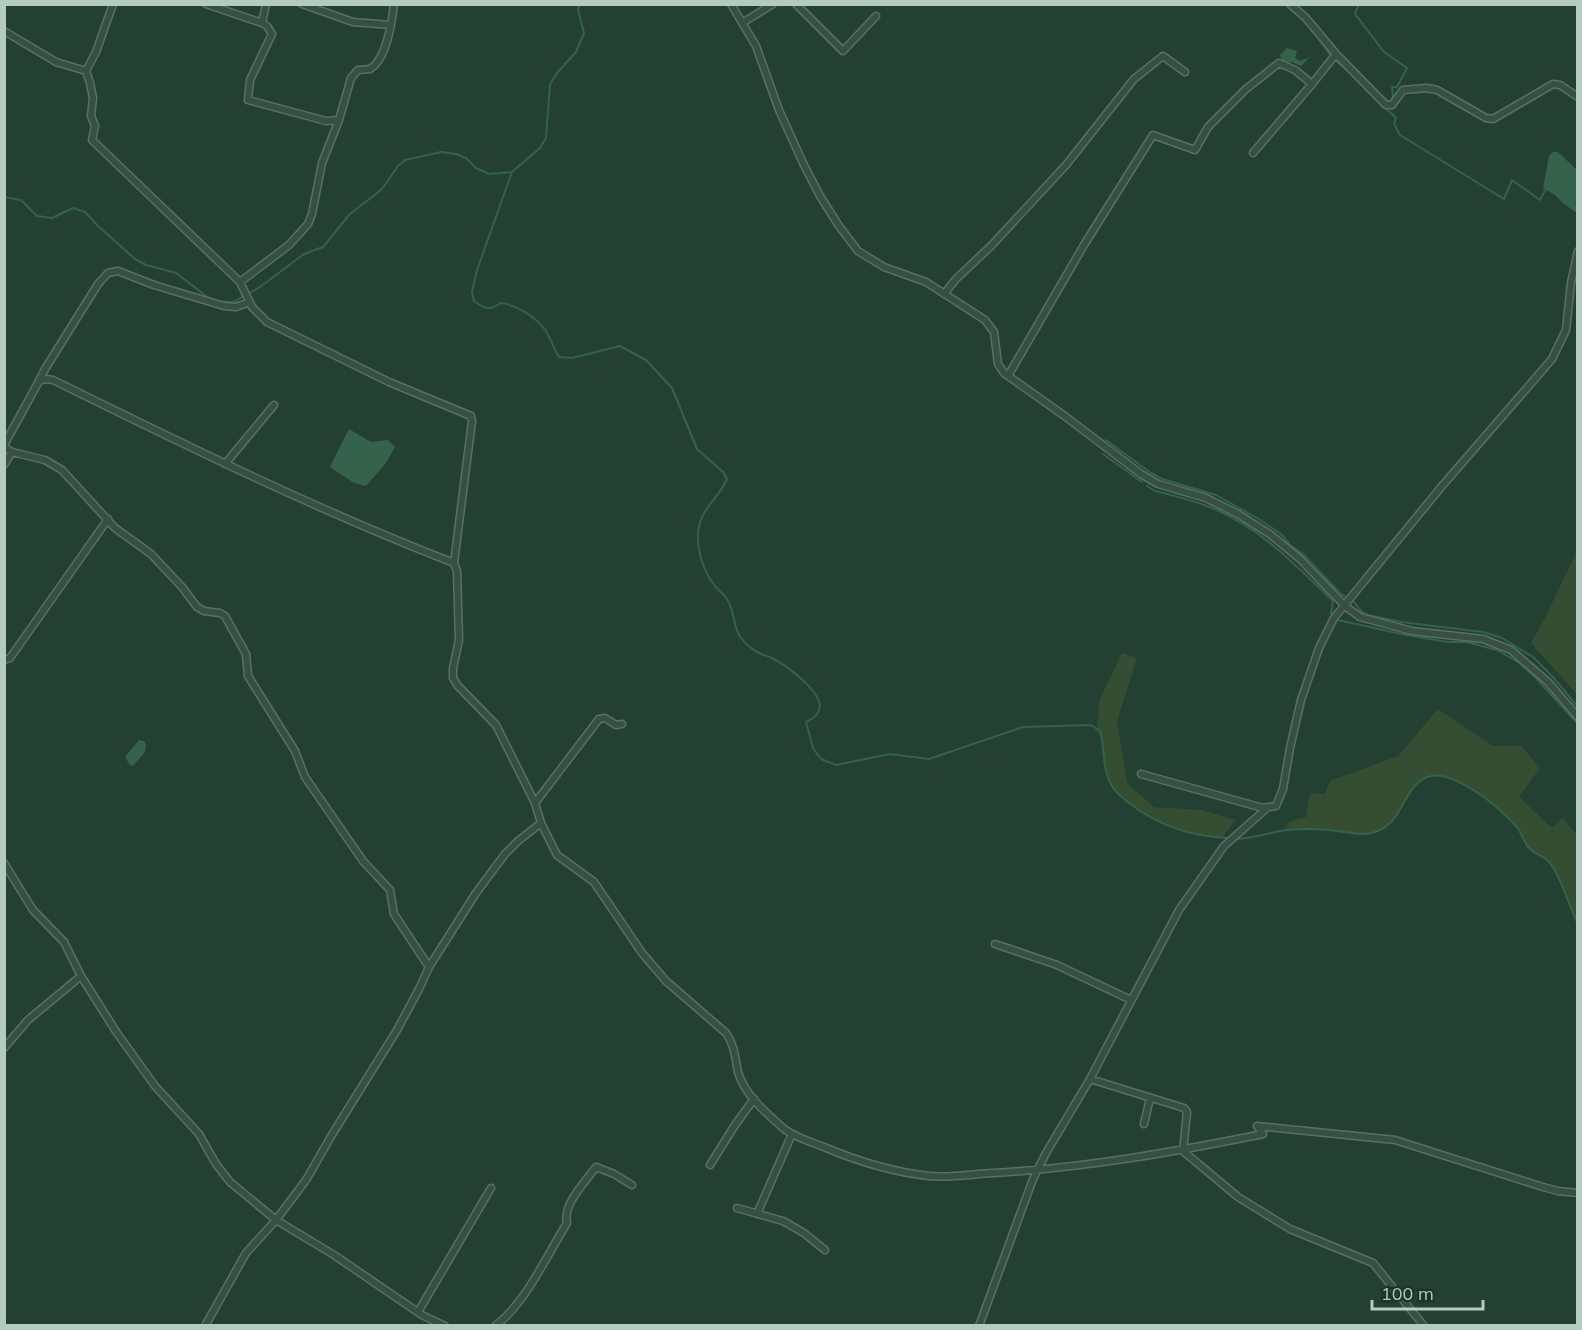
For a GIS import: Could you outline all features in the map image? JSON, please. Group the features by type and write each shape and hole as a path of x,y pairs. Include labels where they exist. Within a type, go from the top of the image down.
{"street":[{"path":"113,4 96,52 86,72 93,98 91,116 95,126 92,140 242,284 252,307 267,322 389,382 471,416 454,563 457,571 459,640 453,678 496,725 535,803 541,823 557,855 594,882 642,952 666,981 726,1033 732,1042 738,1072 744,1087 784,1129 840,1154 889,1169 931,1176 1038,1169 1183,1151 1263,1134 1257,1126 1395,1140 1558,1191 1578,1193"},
{"path":"206,4 262,23 272,34 250,80 248,100 326,121 339,120"},
{"path":"262,23 266,4"},
{"path":"302,4 353,22 392,25"},
{"path":"242,284 289,245 308,224 322,163 339,120 353,74 358,70 375,67 379,61 392,25 394,4"},
{"path":"731,4 756,46 779,110 816,188 858,251 884,267 926,282 985,320 994,332 998,364 1008,376 1141,474 1158,484 1206,498 1238,514 1271,535 1300,559 1345,606 1360,617 1412,631 1483,639 1511,650 1548,682 1578,717"},
{"path":"742,23 773,4"},
{"path":"796,4 843,51 876,16"},
{"path":"1290,4 1306,18 1336,54 1384,104 1394,103 1403,90 1427,88 1437,90 1486,118 1493,119 1553,84 1560,85 1578,97"},
{"path":"4,31 56,62 86,72"},
{"path":"1253,153 1336,54"},
{"path":"944,294 1066,165 1134,79 1163,56 1185,72"},
{"path":"1008,376 1084,245 1153,135 1195,150 1208,127 1245,89 1279,63 1295,70 1312,84"},
{"path":"979,1326 1038,1169 1090,1079 1179,910 1224,846 1268,808 1276,806 1281,797 1301,700 1319,648 1334,618 1442,486 1551,359 1566,330 1571,283 1578,251"},
{"path":"249,301 236,307 224,306 112,270 98,284 45,369 4,446 12,452 45,460 62,470 115,528 151,554 200,610 225,616 246,654 248,676 290,742 305,777 363,861 390,890 394,914 429,967"},
{"path":"39,381 53,380 225,464 378,533 454,563"},
{"path":"225,464 274,405"},
{"path":"4,465 12,452"},
{"path":"4,660 10,658 108,519"},
{"path":"535,803 599,719 606,718 616,725 621,724"},
{"path":"1141,774 1268,808"},
{"path":"205,1326 246,1253 276,1220 306,1180 397,1030 429,967 477,893 505,854 541,823"},
{"path":"4,863 33,910 64,942 81,976 117,1033 155,1086 199,1134 216,1164 230,1182 276,1220 334,1255 418,1312 445,1326"},
{"path":"995,944 1058,966 1131,1000"},
{"path":"4,1048 28,1020 81,976"},
{"path":"1090,1079 1186,1110 1183,1151"},
{"path":"1144,1124 1150,1098"},
{"path":"710,1166 754,1099"},
{"path":"756,1214 792,1134"},
{"path":"1183,1151 1238,1197 1290,1229 1372,1263 1423,1325"},
{"path":"495,1326 521,1299 567,1223 565,1212 570,1203 596,1167 632,1185"},
{"path":"418,1312 491,1188"},
{"path":"737,1208 783,1221 804,1233 825,1250"}],"shaded area":[{"path":"1287,48 1297,51 1295,58 1300,61 1310,57 1301,66 1292,62 1283,63 1280,55"},
{"path":"1552,152 1558,152 1577,170 1577,213 1543,188 1549,156"},
{"path":"349,429 371,442 388,440 395,447 386,463 366,486 354,483 330,467"},
{"path":"1577,551 1577,694 1531,643"},
{"path":"1122,653 1137,658 1117,721 1127,783 1154,807 1201,810 1235,820 1222,838 1185,832 1150,818 1138,811 1112,787 1107,773 1101,735 1097,727 1100,699"},
{"path":"1438,709 1493,746 1521,746 1540,768 1519,797 1552,828 1563,818 1577,835 1577,924 1561,882 1548,861 1528,847 1516,825 1499,809 1474,790 1449,777 1437,775 1418,782 1406,797 1392,822 1375,833 1356,835 1314,830 1283,831 1290,821 1306,817 1310,793 1325,794 1330,781 1398,756"},
{"path":"139,740 144,741 146,745 145,752 133,766 125,757"}],"waterway":[{"path":"580,4 578,10 584,33 576,52 550,84 546,138 540,148 512,172 477,270 472,292 474,301 487,308 501,303 526,312 546,331 559,357 572,358 620,346 646,360 672,388 697,449 723,472 727,479 705,511 699,525 699,548 705,568 711,580 730,604 738,634 743,640 757,652 772,658 796,674 818,699 820,707 817,714 806,722 813,748 821,759 836,765 890,754 929,759 1023,727 1091,725 1100,731 1109,780 1124,799 1152,818 1176,829 1229,838"},
{"path":"1285,4 1299,16"},
{"path":"1359,4 1355,14 1384,52 1407,68 1397,87 1392,87 1393,98 1390,102 1384,99"},
{"path":"1313,31 1331,56"},
{"path":"1336,61 1352,74"},
{"path":"1368,91 1396,118 1394,124 1400,135 1504,199 1512,180 1540,200 1546,189"},
{"path":"221,302 233,302 260,287 304,254 323,247 349,215 382,189 405,160 441,152 466,158 476,168 489,174 512,172"},
{"path":"4,197 21,200 37,216 52,218 73,208 85,212 135,259 146,265 176,273 210,299"},
{"path":"1106,440 1162,479 1216,495 1281,534 1362,612 1401,622 1483,632 1502,638 1533,657 1578,707"},
{"path":"1103,454 1142,482"},
{"path":"1147,486 1155,491 1209,507 1250,528 1293,563 1333,601 1331,613 1333,616"},
{"path":"1338,620 1406,635 1448,642 1466,642 1497,650 1518,662 1534,676 1578,724"},
{"path":"1234,839 1296,829 1360,834 1375,832 1392,821 1418,782 1437,775 1462,783 1509,818 1518,828 1528,847 1551,864 1578,924"}]}
